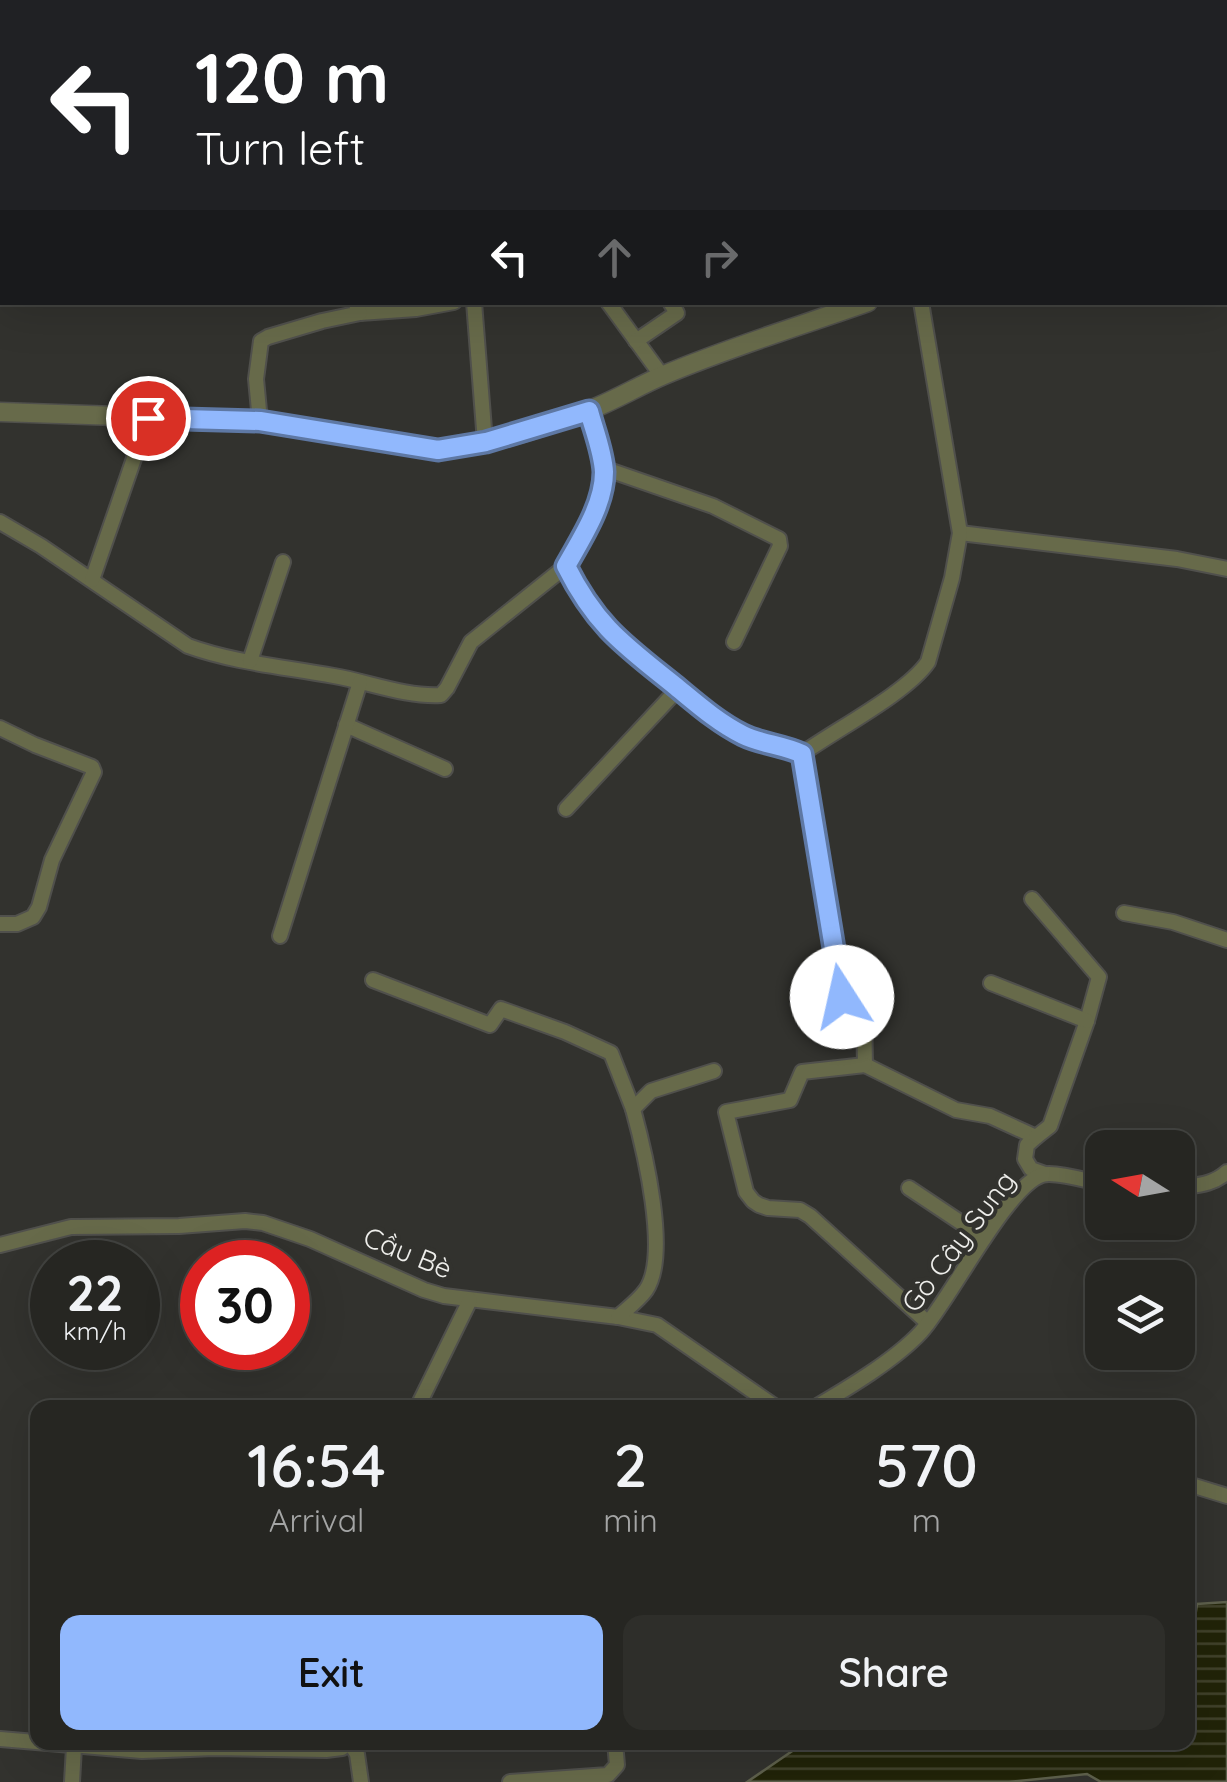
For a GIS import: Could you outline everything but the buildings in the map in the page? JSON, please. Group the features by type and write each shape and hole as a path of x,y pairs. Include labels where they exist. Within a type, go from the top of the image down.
{"street":[{"path":"260,421 256,380 261,342 358,308 416,309 438,305"},
{"path":"474,305 486,442"},
{"path":"610,305 662,376"},
{"path":"636,340 677,312 672,305"},
{"path":"802,754 922,670 928,662 946,601 960,533 922,305"},
{"path":"0,412 260,421 438,450 486,442 589,411 662,376 830,309"},
{"path":"0,522 188,646 441,695 471,642 566,566 594,511 602,482 604,468 589,411"},
{"path":"92,580 148,418"},
{"path":"604,468 713,506 779,539 774,560 734,642"},
{"path":"960,533 1178,559 1227,569"},
{"path":"250,661 283,562"},
{"path":"566,566 600,623 700,707 737,732 802,754"},
{"path":"280,936 360,682"},
{"path":"566,808 678,688"},
{"path":"346,726 445,768"},
{"path":"0,728 92,767 94,772 52,860 39,907 33,916 17,924 0,924"},
{"path":"802,754 842,997 864,1009 865,1065"},
{"path":"1032,899 1100,977 1050,1126 1027,1145 1025,1160 1031,1170 1044,1174"},
{"path":"1124,913 1173,922 1227,940"},
{"path":"373,980 490,1026 501,1009 611,1053 633,1109 647,1161 656,1247 646,1291 618,1317"},
{"path":"990,983 1087,1021"},
{"path":"928,1323 800,1210 768,1208 753,1201 746,1192 726,1112 790,1100 802,1072 865,1065 956,1110 990,1116 1036,1137"},
{"path":"633,1109 651,1091 714,1071"},
{"path":"1195,1186 1219,1180 1227,1172"},
{"name":"Gò Cây Sung","path":"826,1400 903,1348 928,1323 984,1238 1027,1184 1044,1174 1085,1181"},
{"path":"909,1188 984,1238"},
{"name":"Cầu Bè","path":"0,1245 71,1227 244,1221 263,1224 310,1239 424,1290 470,1300 656,1325 765,1400"},
{"path":"421,1400 470,1300"},
{"path":"1195,1486 1227,1496"},
{"path":"0,1740 30,1742"},
{"path":"72,1782 74,1750"},
{"path":"128,1750 166,1750"},
{"path":"353,1750 362,1782"},
{"path":"510,1782 608,1775 617,1766 615,1750"}],"shaded area":[{"path":"1227,1602 1227,1782 1101,1782 1087,1774 1009,1782 747,1782 794,1750 1195,1750 1197,1604"}],"route":[{"path":"148,418 260,421 438,450 486,442 589,411 604,468 602,482 594,511 566,566 600,623 700,707 746,737 802,754 842,997"}]}
